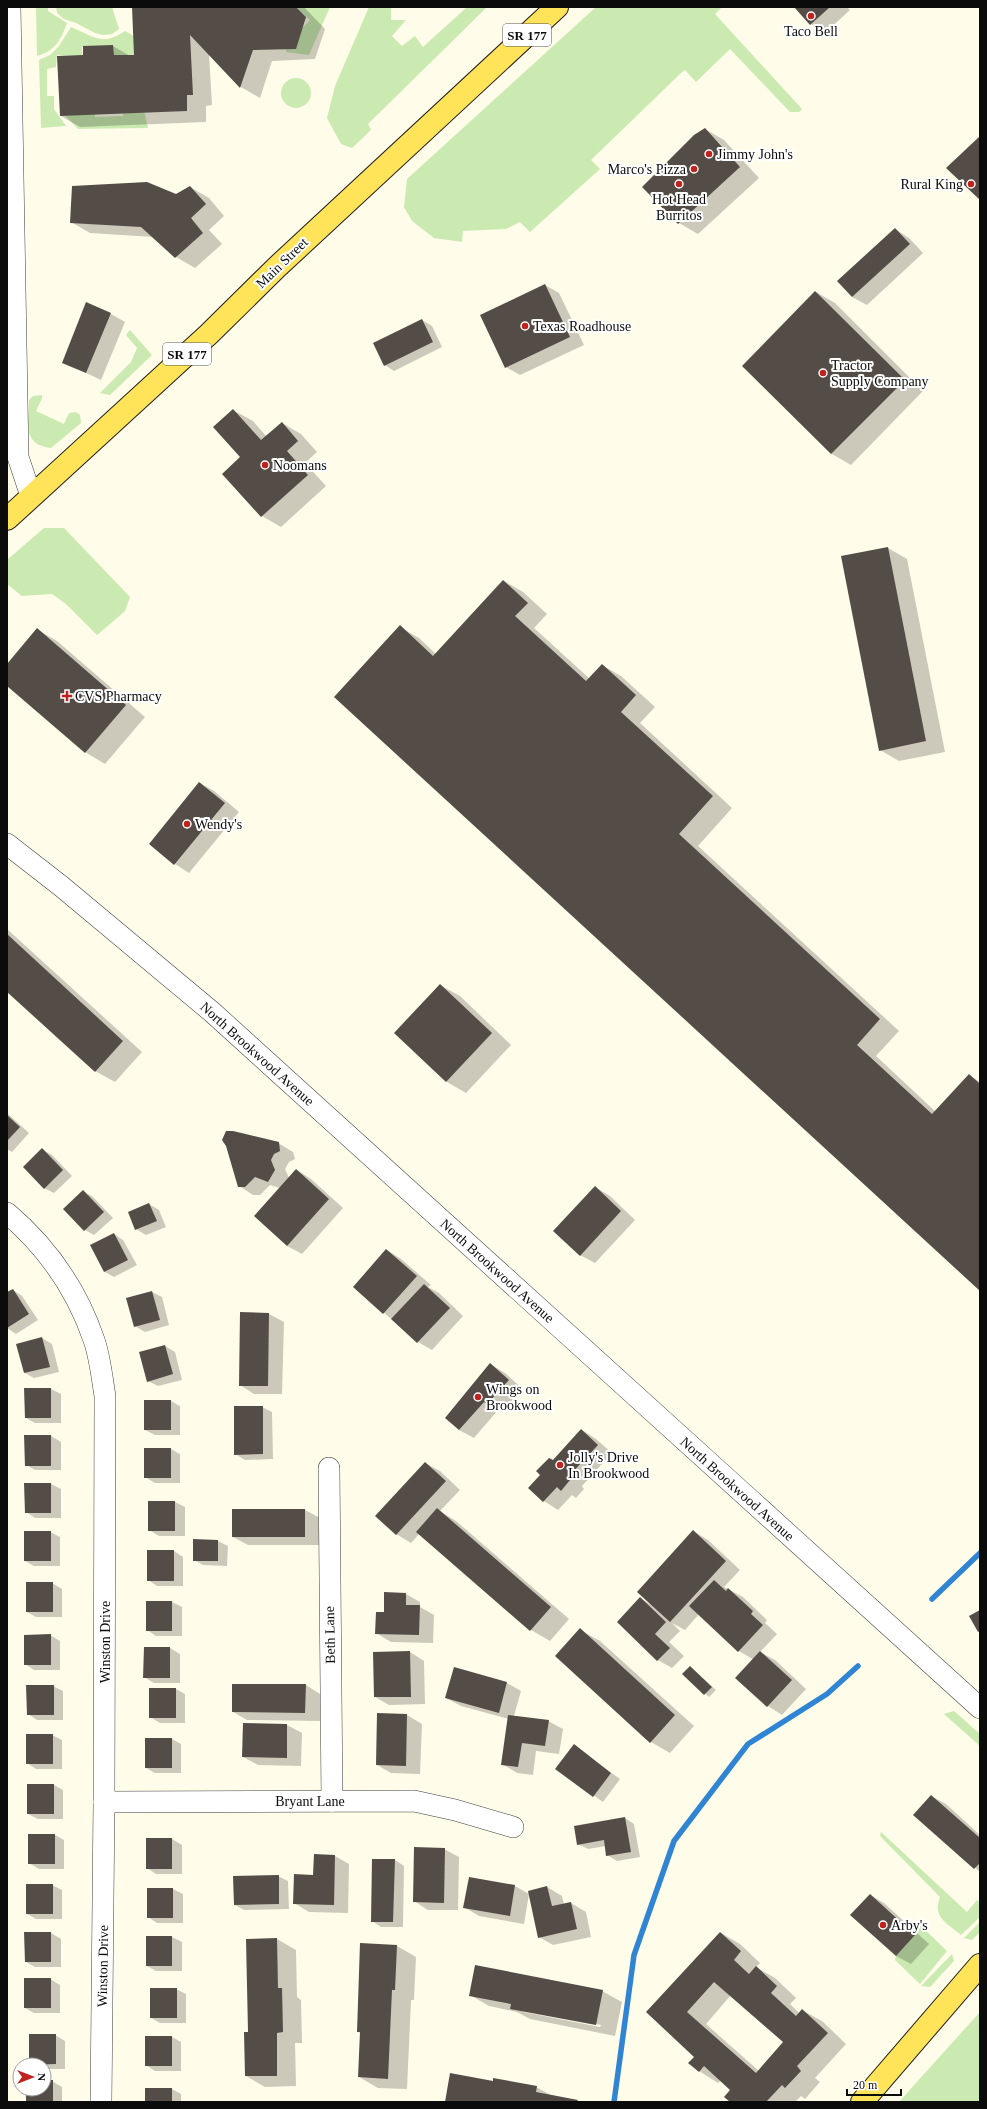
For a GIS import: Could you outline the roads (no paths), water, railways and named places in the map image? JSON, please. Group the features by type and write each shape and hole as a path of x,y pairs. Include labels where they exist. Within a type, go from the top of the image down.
{"main road":[{"name":"Main Street","path":"7,519 209,334 277,268 557,7"},
{"path":"862,2102 980,1965"}],"street":[{"path":"10,7 18,457 31,496"},
{"name":"North Brookwood Avenue","path":"7,844 61,886 212,1012 980,1708"},
{"name":"Winston Drive","path":"7,1213 23,1227 48,1254 76,1298 94,1341 105,1396 104,1802 101,2102"},
{"name":"Beth Lane","path":"329,1468 332,1801"},
{"name":"Bryant Lane","path":"104,1802 414,1801 455,1810 513,1827"}],"waterway":[{"path":"932,1599 980,1553"},
{"path":"614,2102 634,1955 674,1841 748,1744 827,1694 858,1666"}],"place":[{"name":"Taco Bell","path":"811,16"},
{"name":"Jimmy John's","path":"709,154"},
{"name":"Marco's Pizza","path":"694,169"},
{"name":"Hot Head Burritos","path":"679,184"},
{"name":"Rural King","path":"971,184"},
{"name":"Texas Roadhouse","path":"525,326"},
{"name":"Tractor Supply Company","path":"823,373"},
{"name":"Noomans","path":"265,465"},
{"name":"CVS Pharmacy","path":"67,696"},
{"name":"Wendy's","path":"187,824"},
{"name":"Wings on Brookwood","path":"478,1397"},
{"name":"Jolly's Drive In Brookwood","path":"560,1465"},
{"name":"Arby's","path":"883,1925"}]}
